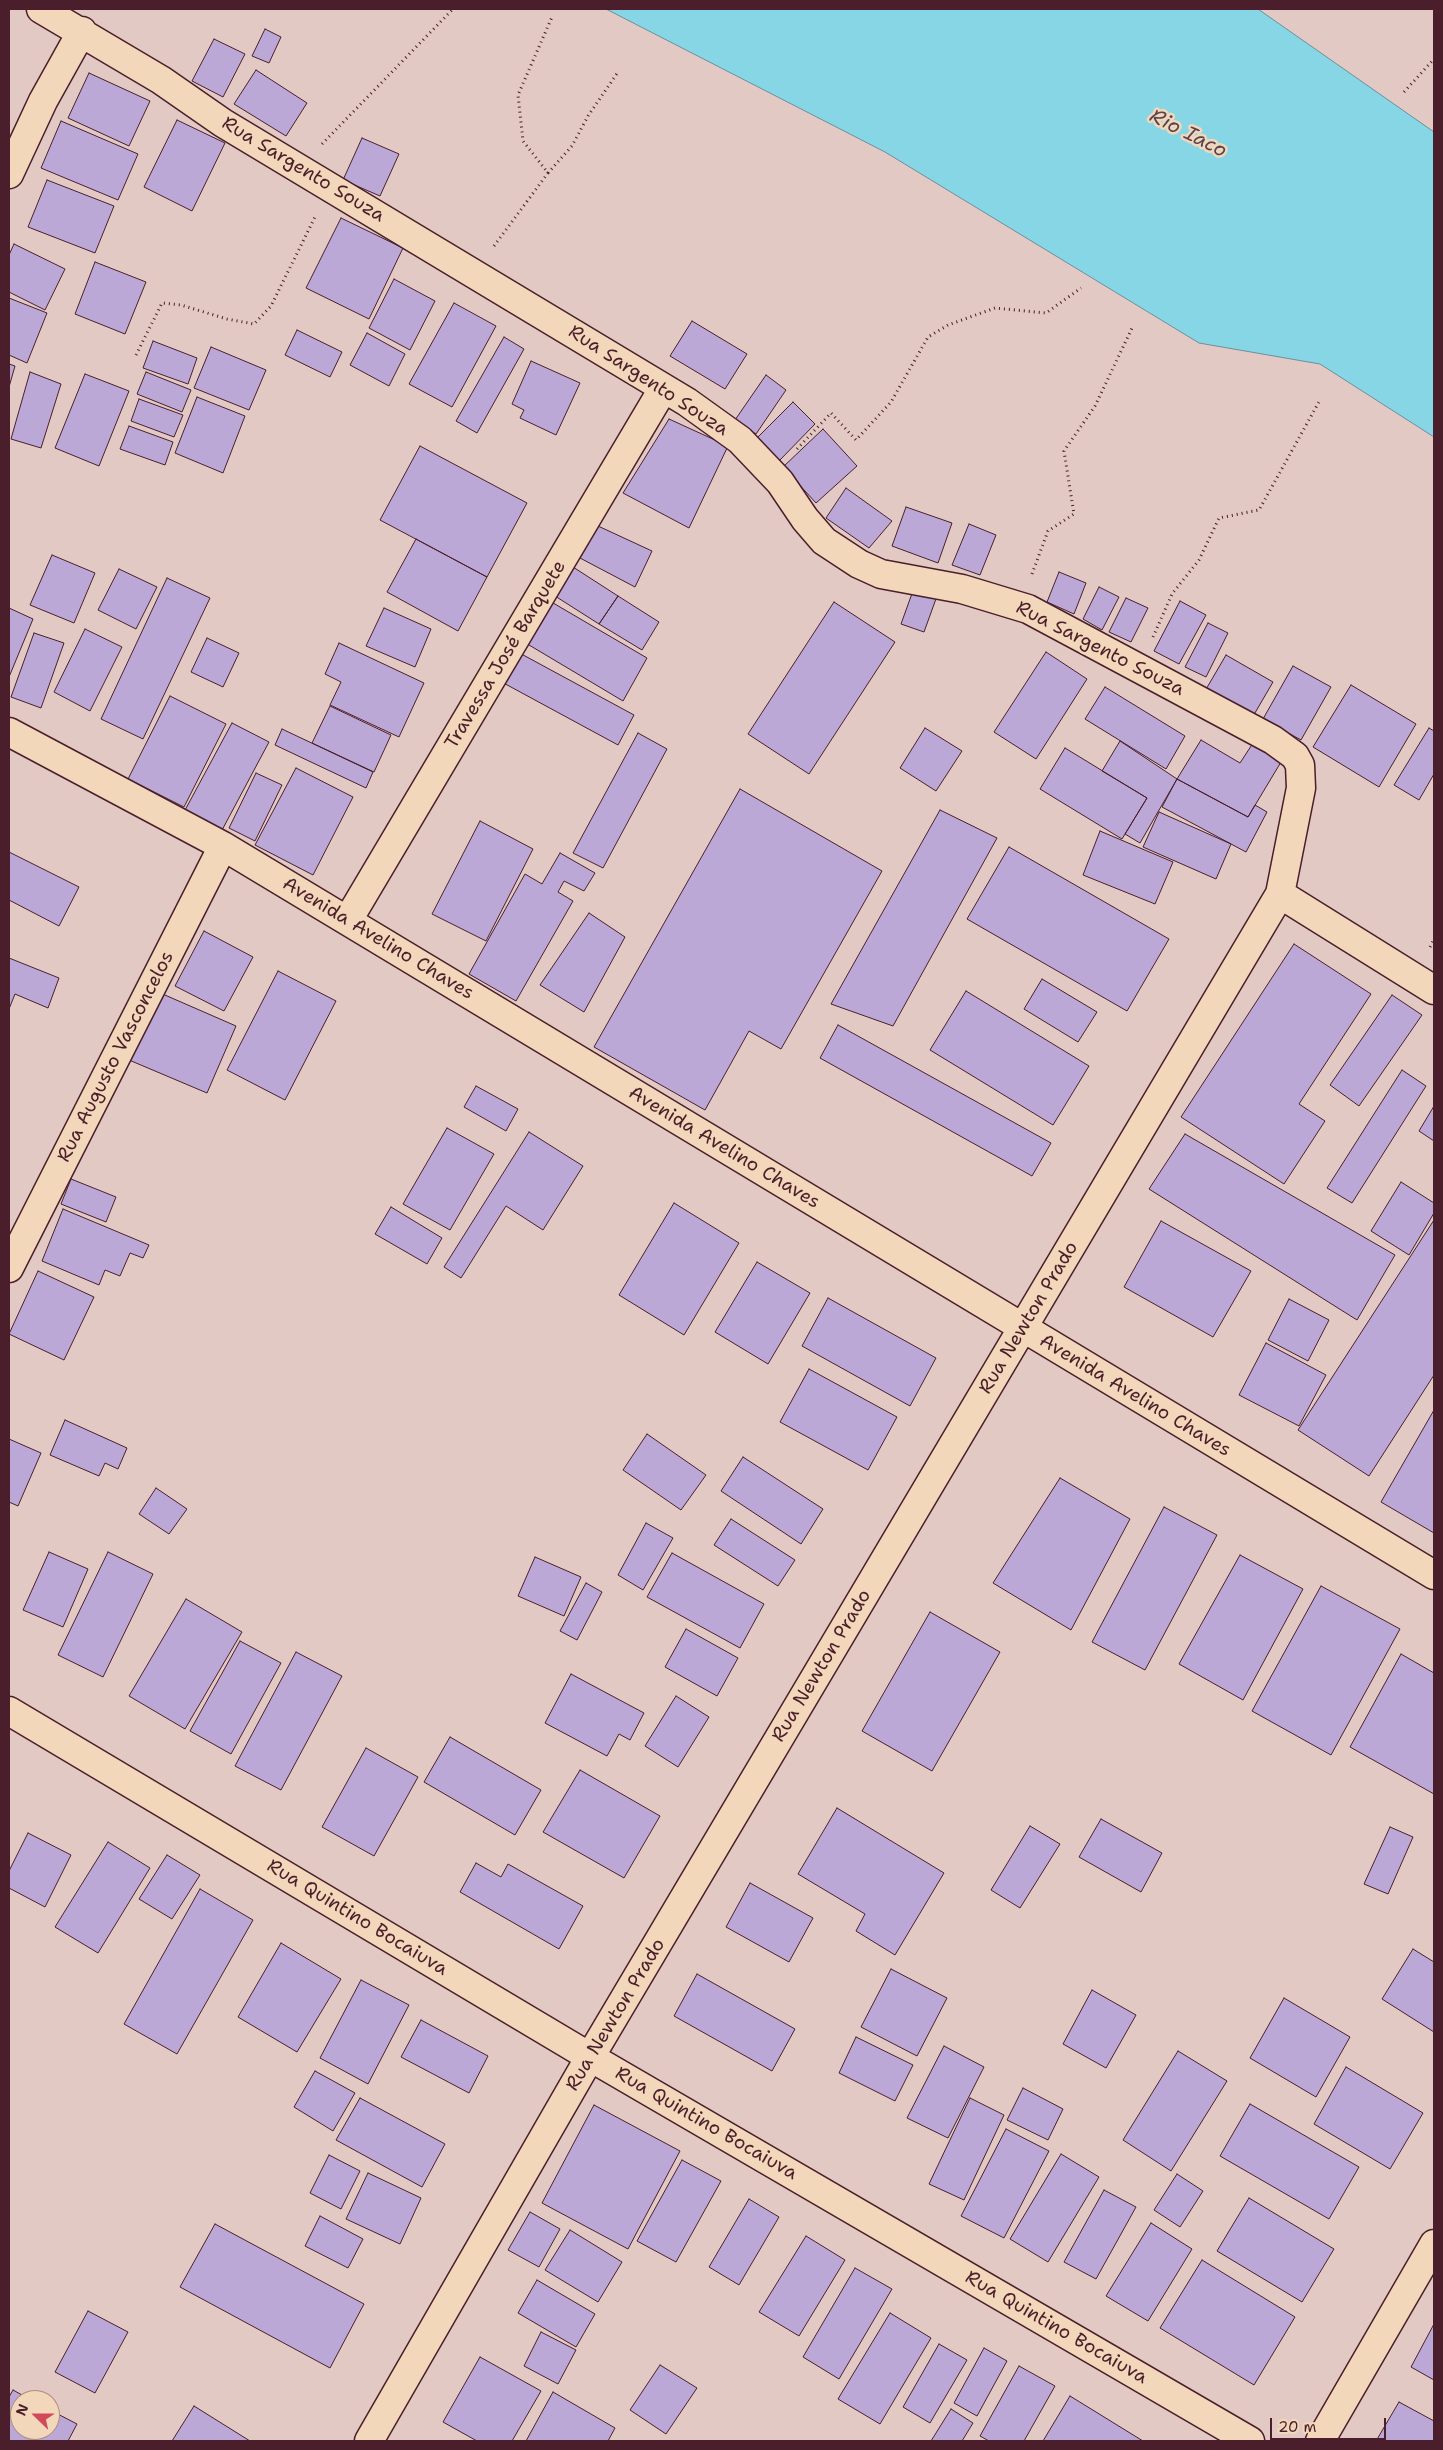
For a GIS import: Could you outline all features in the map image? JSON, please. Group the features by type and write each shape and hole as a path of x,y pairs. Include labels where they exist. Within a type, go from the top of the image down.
{"street":[{"name":"Rua Sargento Souza","path":"41,9 82,31 160,80 223,123 474,272 687,402 740,440 773,474 804,519 824,541 858,564 881,574 962,589 1020,607 1139,668 1272,740 1294,756 1300,766 1301,788 1280,894"},
{"path":"9,174 43,101 82,31"},
{"name":"Travessa José Barquete","path":"348,920 664,389"},
{"name":"Avenida Avelino Chaves","path":"9,732 223,846 1434,1575"},
{"name":"Rua Augusto Vasconcelos","path":"9,1268 223,846"},
{"path":"1280,894 1434,990"},
{"name":"Rua Newton Prado","path":"369,2441 590,2057 1280,894"},
{"name":"Rua Quintino Bocaiuva","path":"9,1711 590,2057 1250,2441"},
{"path":"1320,2441 1434,2244"}],"path":[{"path":"299,167 453,9"},
{"path":"548,173 523,141 518,95 552,18"},
{"path":"1404,92 1434,59"},
{"path":"474,272 548,173 572,146 588,116 618,72"},
{"path":"136,355 162,303 181,305 226,319 254,324 271,306 329,185"},
{"path":"773,474 832,413 856,440 891,402 928,337 948,325 995,308 1046,313 1081,288"},
{"path":"1020,607 1048,531 1074,514 1064,451 1095,406 1133,326"},
{"path":"1139,668 1172,594 1199,560 1219,518 1259,510 1320,400"}],"water":[{"name":"Rio Iaco","path":"606,9 1258,9 1434,132 1434,437 1320,364 1199,343 885,152"}],"building":[{"path":"265,29 281,37 269,63 252,56"},
{"path":"214,39 245,54 223,97 192,81"},
{"path":"256,70 307,103 286,136 234,104"},
{"path":"89,73 150,101 129,146 68,118"},
{"path":"177,120 225,143 192,211 144,187"},
{"path":"61,121 138,154 118,200 41,168"},
{"path":"362,138 399,154 380,196 343,180"},
{"path":"47,180 114,206 95,253 28,227"},
{"path":"341,218 403,248 369,319 306,288"},
{"path":"14,244 65,269 45,310 9,292 9,255"},
{"path":"95,262 146,282 125,334 75,314"},
{"path":"394,279 435,301 410,350 369,328"},
{"path":"9,298 47,313 27,363 9,355"},
{"path":"454,303 496,326 452,407 409,384"},
{"path":"692,321 747,354 725,389 670,356"},
{"path":"297,330 342,352 330,377 285,355"},
{"path":"367,333 405,354 389,386 350,365"},
{"path":"504,337 524,349 477,433 456,421"},
{"path":"153,341 197,358 188,384 143,368"},
{"path":"211,347 266,370 249,410 194,388"},
{"path":"531,361 580,383 556,435 520,418 524,410 512,404"},
{"path":"9,364 15,366 9,387"},
{"path":"30,372 61,384 41,448 11,439"},
{"path":"146,372 191,390 182,412 137,394"},
{"path":"85,374 129,391 99,466 55,448"},
{"path":"766,375 786,390 756,434 735,420"},
{"path":"197,397 245,416 223,473 175,453"},
{"path":"139,399 183,415 174,437 131,421"},
{"path":"793,402 815,424 778,462 755,440"},
{"path":"669,419 728,446 689,528 623,493"},
{"path":"129,426 173,442 165,465 120,449"},
{"path":"823,429 857,466 816,503 783,467"},
{"path":"420,446 527,503 487,577 380,520"},
{"path":"846,488 892,521 869,548 826,518"},
{"path":"906,507 952,523 938,563 892,546"},
{"path":"969,524 996,535 980,575 952,565"},
{"path":"598,526 652,551 635,587 580,558"},
{"path":"416,539 487,577 458,631 387,592"},
{"path":"52,555 95,573 74,623 30,605"},
{"path":"573,567 618,596 599,624 555,596"},
{"path":"119,569 157,587 136,629 98,610"},
{"path":"1059,572 1086,583 1074,614 1047,602"},
{"path":"167,578 210,598 143,739 101,719"},
{"path":"1099,587 1119,597 1102,630 1083,619"},
{"path":"914,588 937,596 924,632 901,624"},
{"path":"618,596 659,622 642,650 599,624"},
{"path":"1126,598 1148,608 1131,642 1109,632"},
{"path":"548,600 647,658 623,701 524,642"},
{"path":"1180,601 1206,615 1179,664 1154,651"},
{"path":"834,602 895,642 809,774 748,734"},
{"path":"9,608 33,619 9,677"},
{"path":"384,608 431,629 415,667 366,646"},
{"path":"1208,623 1228,633 1206,677 1185,667"},
{"path":"85,629 122,647 90,711 54,692"},
{"path":"34,633 64,643 41,708 11,697"},
{"path":"207,638 239,653 223,687 191,672"},
{"path":"339,643 424,683 399,737 330,705 341,682 325,674"},
{"path":"514,650 634,715 618,745 498,680"},
{"path":"1046,652 1087,679 1036,759 994,732"},
{"path":"1226,655 1273,682 1252,718 1205,691"},
{"path":"1293,666 1331,687 1301,740 1263,719"},
{"path":"1351,685 1416,724 1379,787 1313,747"},
{"path":"1105,687 1185,736 1166,769 1085,719"},
{"path":"170,696 226,724 184,807 128,779"},
{"path":"330,706 391,735 374,772 312,743"},
{"path":"232,723 269,742 221,832 184,812"},
{"path":"925,728 962,751 936,791 900,768"},
{"path":"1429,728 1434,731 1434,774 1419,800 1394,785"},
{"path":"282,729 373,772 366,788 275,745"},
{"path":"638,733 667,749 603,868 573,853"},
{"path":"1201,740 1240,763 1255,740 1284,757 1248,817 1177,779"},
{"path":"1120,741 1177,779 1140,843 1125,834 1147,798 1102,771"},
{"path":"1065,748 1147,798 1122,839 1040,789"},
{"path":"296,768 353,797 313,875 255,845"},
{"path":"256,773 282,785 255,841 229,828"},
{"path":"1177,779 1248,817 1255,805 1267,812 1246,852 1162,807"},
{"path":"740,789 882,871 781,1049 749,1031 705,1110 594,1047"},
{"path":"940,810 997,838 893,1026 831,1004"},
{"path":"1159,812 1231,844 1216,879 1143,847"},
{"path":"480,821 533,849 486,941 432,914"},
{"path":"1100,831 1173,862 1155,904 1083,875"},
{"path":"1009,847 1169,939 1127,1011 967,919"},
{"path":"9,852 79,887 59,926 9,900"},
{"path":"560,853 595,873 584,891 564,881 558,892 573,901 516,1001 469,974 525,874 542,884"},
{"path":"589,913 625,937 584,1012 540,985"},
{"path":"204,931 253,957 224,1011 175,986"},
{"path":"1294,944 1371,994 1299,1104 1325,1121 1284,1184 1181,1117"},
{"path":"9,958 59,978 48,1008 15,994 9,1009"},
{"path":"278,971 336,1001 285,1100 227,1070"},
{"path":"1042,979 1097,1012 1078,1042 1024,1009"},
{"path":"966,991 1089,1066 1053,1125 930,1050"},
{"path":"158,992 236,1026 207,1093 129,1060"},
{"path":"1392,995 1422,1015 1359,1106 1330,1085"},
{"path":"838,1025 1051,1143 1032,1176 820,1058"},
{"path":"1402,1070 1426,1086 1352,1203 1327,1188"},
{"path":"476,1086 518,1109 506,1131 464,1107"},
{"path":"1434,1106 1434,1141 1419,1131"},
{"path":"447,1128 494,1154 450,1230 403,1204"},
{"path":"529,1132 583,1166 543,1230 506,1206 461,1278 444,1267"},
{"path":"1185,1134 1395,1255 1357,1320 1149,1189"},
{"path":"71,1179 116,1197 106,1222 61,1204"},
{"path":"1401,1182 1434,1203 1434,1213 1409,1255 1371,1231"},
{"path":"674,1203 739,1243 684,1335 619,1295"},
{"path":"391,1207 442,1238 427,1264 375,1234"},
{"path":"63,1209 149,1245 143,1258 130,1253 120,1276 105,1270 99,1285 42,1261"},
{"path":"1434,1220 1434,1375 1369,1476 1298,1430"},
{"path":"1161,1221 1251,1271 1213,1337 1124,1287"},
{"path":"757,1262 810,1293 768,1364 715,1332"},
{"path":"38,1271 94,1297 64,1360 9,1334"},
{"path":"828,1298 936,1358 910,1406 802,1346"},
{"path":"1289,1299 1329,1320 1308,1361 1268,1340"},
{"path":"1266,1343 1326,1375 1299,1426 1239,1395"},
{"path":"809,1369 897,1417 868,1470 780,1422"},
{"path":"1434,1410 1434,1533 1381,1502"},
{"path":"65,1420 127,1448 118,1469 105,1463 99,1476 50,1455"},
{"path":"647,1434 706,1475 681,1510 623,1470"},
{"path":"9,1439 41,1453 18,1506 9,1502"},
{"path":"743,1457 823,1509 801,1544 721,1491"},
{"path":"1060,1478 1130,1519 1071,1630 993,1583"},
{"path":"156,1488 187,1509 169,1534 139,1514"},
{"path":"1164,1507 1217,1535 1145,1670 1092,1642"},
{"path":"731,1519 795,1560 778,1586 714,1545"},
{"path":"646,1523 673,1538 643,1590 618,1575"},
{"path":"49,1552 88,1569 63,1627 23,1610"},
{"path":"108,1552 153,1574 103,1677 58,1655"},
{"path":"672,1553 764,1604 740,1648 647,1597"},
{"path":"1240,1555 1303,1589 1243,1700 1179,1664"},
{"path":"535,1557 581,1577 564,1616 518,1596"},
{"path":"586,1583 602,1592 577,1640 560,1631"},
{"path":"1321,1586 1400,1629 1331,1755 1252,1711"},
{"path":"186,1599 242,1632 185,1729 129,1696"},
{"path":"930,1612 1000,1652 932,1771 862,1731"},
{"path":"686,1629 738,1658 717,1696 665,1667"},
{"path":"240,1641 281,1663 231,1754 190,1731"},
{"path":"296,1652 342,1676 281,1790 235,1766"},
{"path":"1401,1654 1434,1673 1434,1794 1350,1747"},
{"path":"571,1674 644,1713 630,1740 619,1734 607,1756 545,1723"},
{"path":"676,1696 709,1717 678,1767 645,1746"},
{"path":"450,1737 541,1790 515,1835 424,1782"},
{"path":"366,1748 418,1777 374,1856 322,1827"},
{"path":"580,1770 660,1816 624,1878 543,1832"},
{"path":"837,1808 944,1873 895,1955 856,1931 865,1914 798,1874"},
{"path":"1101,1819 1162,1853 1141,1892 1079,1857"},
{"path":"1030,1826 1060,1844 1020,1908 991,1890"},
{"path":"1390,1827 1413,1837 1388,1894 1364,1884"},
{"path":"28,1833 71,1855 45,1907 9,1888 9,1871"},
{"path":"108,1842 150,1868 98,1953 55,1927"},
{"path":"167,1855 200,1875 172,1919 139,1899"},
{"path":"476,1863 501,1877 508,1864 583,1906 559,1949 460,1892"},
{"path":"750,1883 813,1918 789,1962 726,1927"},
{"path":"200,1889 253,1920 177,2054 124,2024"},
{"path":"281,1943 341,1979 297,2052 238,2017"},
{"path":"1413,1949 1434,1962 1434,2032 1382,1999"},
{"path":"891,1969 947,1998 917,2056 861,2027"},
{"path":"697,1974 795,2029 772,2071 674,2016"},
{"path":"361,1980 409,2005 368,2084 320,2058"},
{"path":"1092,1990 1136,2015 1106,2068 1063,2044"},
{"path":"1284,1998 1350,2037 1316,2097 1250,2058"},
{"path":"421,2020 488,2056 469,2093 401,2057"},
{"path":"856,2037 913,2065 895,2101 839,2073"},
{"path":"944,2046 984,2067 948,2138 907,2118"},
{"path":"1178,2051 1227,2081 1171,2171 1123,2140"},
{"path":"1346,2067 1423,2113 1390,2169 1314,2124"},
{"path":"315,2071 355,2093 333,2131 294,2107"},
{"path":"1023,2088 1063,2109 1048,2140 1007,2120"},
{"path":"360,2098 445,2144 422,2187 336,2140"},
{"path":"970,2098 1004,2115 964,2200 929,2184"},
{"path":"1250,2104 1359,2167 1329,2219 1220,2156"},
{"path":"594,2105 680,2151 628,2249 542,2203"},
{"path":"1006,2129 1049,2151 1004,2238 961,2216"},
{"path":"1061,2154 1099,2177 1048,2262 1010,2239"},
{"path":"329,2155 360,2171 341,2209 310,2193"},
{"path":"682,2160 721,2181 676,2262 637,2241"},
{"path":"368,2173 421,2198 400,2244 346,2219"},
{"path":"1177,2174 1203,2191 1180,2227 1154,2210"},
{"path":"1104,2190 1136,2207 1096,2279 1064,2262"},
{"path":"1249,2198 1334,2249 1302,2302 1217,2251"},
{"path":"749,2199 779,2217 739,2285 709,2267"},
{"path":"530,2212 560,2229 539,2267 508,2250"},
{"path":"320,2216 363,2239 348,2268 305,2246"},
{"path":"1151,2223 1192,2249 1148,2321 1106,2296"},
{"path":"215,2224 364,2304 330,2368 180,2287"},
{"path":"570,2230 622,2262 598,2302 545,2270"},
{"path":"806,2236 845,2260 799,2336 759,2312"},
{"path":"1202,2260 1295,2317 1254,2385 1160,2328"},
{"path":"855,2268 892,2289 839,2379 803,2357"},
{"path":"537,2280 595,2314 576,2347 518,2313"},
{"path":"88,2311 128,2332 95,2393 55,2372"},
{"path":"890,2313 931,2338 880,2424 838,2399"},
{"path":"1434,2324 1434,2380 1411,2367"},
{"path":"541,2332 576,2350 558,2384 524,2366"},
{"path":"939,2344 967,2360 930,2423 903,2407"},
{"path":"984,2348 1007,2361 977,2416 954,2403"},
{"path":"480,2357 541,2391 512,2441 477,2441 443,2422"},
{"path":"660,2365 697,2388 666,2434 630,2410"},
{"path":"1019,2366 1055,2386 1024,2441 989,2441 980,2436"},
{"path":"553,2392 615,2428 608,2441 526,2441"},
{"path":"10,2395 10,2440 60,2440 60,2415 77,2424 68,2441 9,2441"},
{"path":"1070,2396 1143,2441 1043,2441"},
{"path":"1399,2402 1434,2421 1434,2441 1376,2441"},
{"path":"194,2406 250,2441 172,2441"},
{"path":"951,2409 973,2423 962,2441 931,2441"}]}
